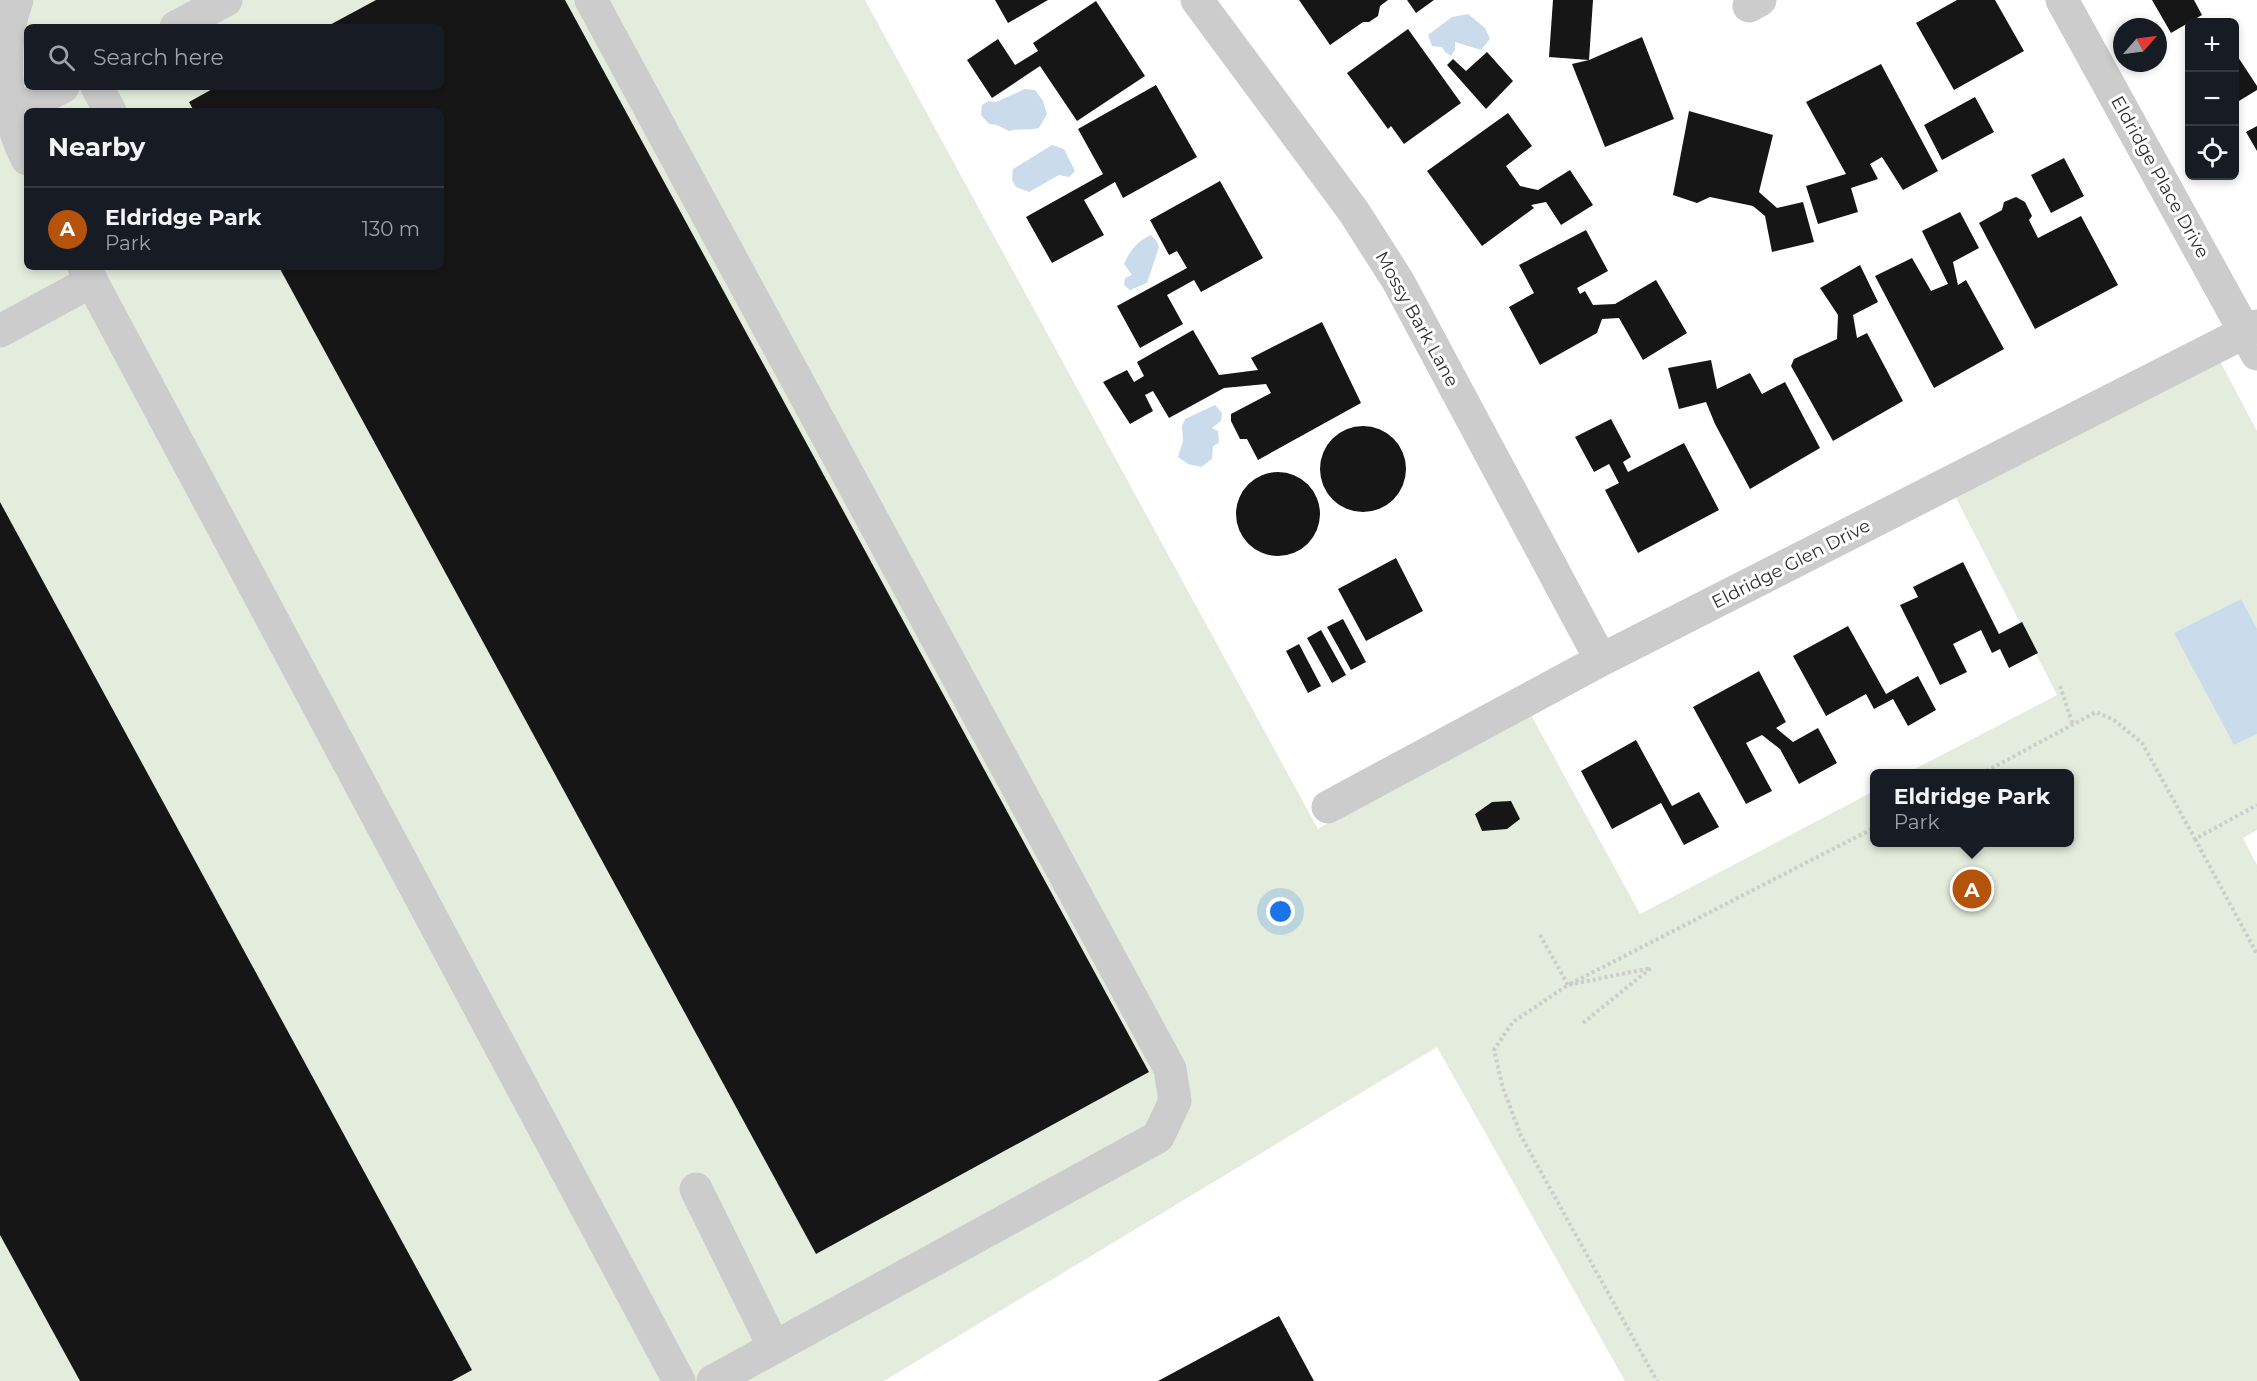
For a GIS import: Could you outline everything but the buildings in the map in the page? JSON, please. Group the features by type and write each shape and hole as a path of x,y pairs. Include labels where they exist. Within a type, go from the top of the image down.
{"street":[{"path":"17,0 3,52 10,113 24,154"},
{"path":"182,24 226,0"},
{"path":"591,0 1170,1069 1175,1101 1158,1137 713,1381"},
{"name":"Mossy Bark Lane","path":"1197,0 1354,212 1398,281 1601,660"},
{"name":"Eldridge Place Drive","path":"2062,0 2253,338"},
{"path":"10,113 57,90"},
{"path":"99,90 108,108"},
{"path":"0,331 88,274 679,1381"},
{"name":"Eldridge Glen Drive","path":"1328,807 1601,660 2253,338"},
{"path":"696,1189 774,1347"}],"path":[{"path":"2060,686 2073,725"},
{"path":"1990,769 2096,712 2114,720 2142,743 2257,954"},
{"path":"2195,839 2257,805"},
{"path":"1657,1381 1521,1136 1503,1088 1494,1050 1513,1022 1568,985 1870,831"},
{"path":"1539,934 1568,985"},
{"path":"1568,985 1651,968 1583,1023"}],"green space":[{"path":"0,0 865,0 1318,829 1524,702 1640,914 1870,793 1870,847 2074,847 2074,769 1915,769 2057,695 1954,494 2214,350 2257,431 2257,830 2243,838 2257,865 2257,1381 1625,1381 1437,1047 884,1381 0,1381"}],"water":[{"path":"1468,14 1485,28 1490,39 1481,50 1455,42 1455,50 1451,56 1442,47 1432,46 1428,35 1452,17"},
{"path":"1025,89 1035,90 1043,101 1047,114 1039,128 1009,131 989,124 981,115 982,105 988,101 996,102"},
{"path":"1052,145 1064,149 1075,171 1069,177 1059,175 1029,192 1016,187 1012,180 1013,169"},
{"path":"1151,235 1159,247 1147,283 1130,290 1124,285 1125,278 1132,275 1124,264 1134,247"},
{"path":"1215,405 1222,413 1221,421 1212,428 1218,431 1219,443 1213,446 1212,459 1201,467 1188,464 1178,457 1183,441 1182,426 1185,419"},
{"path":"2241,599 2257,629 2257,734 2234,745 2174,633"}],"place":[{"name":"Eldridge Park","path":"1972,889"}]}
